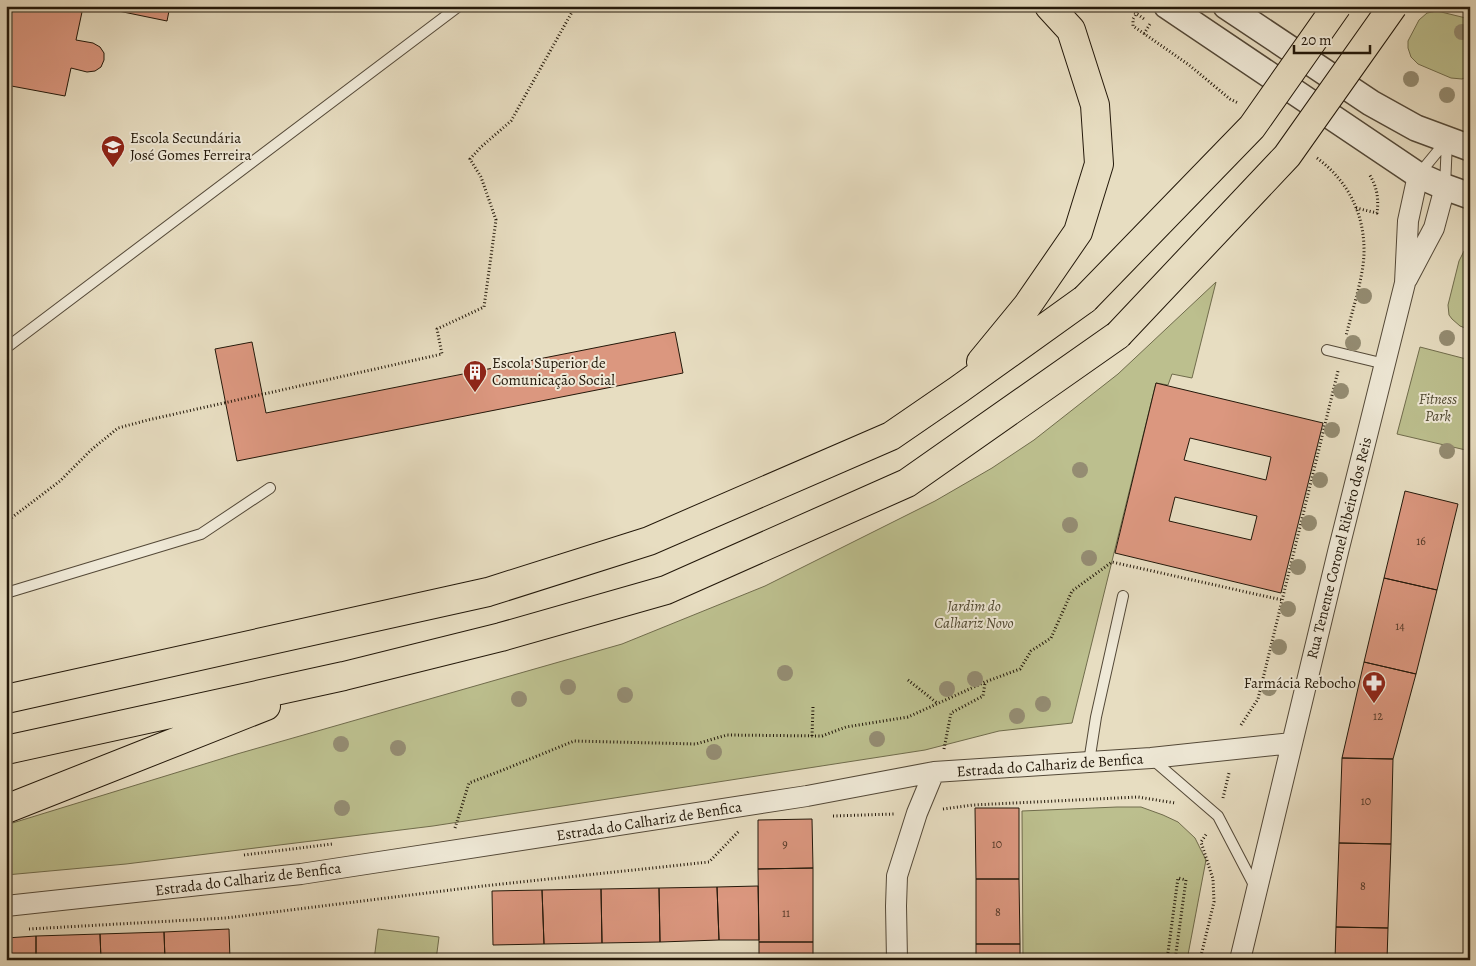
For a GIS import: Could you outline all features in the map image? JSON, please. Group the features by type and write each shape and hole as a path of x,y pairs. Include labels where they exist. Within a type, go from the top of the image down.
{"highway":[{"path":"958,390 1027,306 1078,232 1099,164 1094,105 1071,30 1049,6"},
{"path":"6,699 488,592 650,541 891,436 1085,300 1252,127 1337,6"},
{"path":"6,750 344,676 501,637 666,590 907,483 1118,335 1287,156 1393,6"},
{"path":"6,809 344,676"}],"street":[{"path":"1167,6 1418,175 1470,196"},
{"path":"1226,6 1371,103 1416,128 1458,144"},
{"name":"Rua Tenente Coronel Ribeiro dos Reis","path":"1240,960 1404,283 1408,221 1418,175"},
{"name":"Rua Tenente Coronel Ribeiro dos Reis","path":"1404,283 1434,228 1445,187"},
{"name":"Estrada do Calhariz de Benfica","path":"6,906 301,874 807,796 934,772 1151,758 1292,742"},
{"path":"897,960 896,906 898,876 917,813 934,772"}],"lane":[{"path":"6,348 459,6"},
{"path":"1418,175 1458,144"},
{"path":"1445,187 1458,144"},
{"path":"1328,350 1385,364"},
{"path":"6,593 201,534 270,488"},
{"path":"1089,762 1108,659 1123,596"},
{"path":"1151,758 1218,816 1257,891"}],"path":[{"path":"6,522 60,481 91,450 118,428 442,354 437,329 484,307 496,220 481,177 470,159 481,147 512,121 572,12 569,6"},
{"path":"1141,6 1133,19 1133,26 1189,65 1230,99 1238,103"},
{"path":"1218,816 1242,723 1258,699 1342,354 1364,255 1363,232 1358,212 1351,196 1331,168 1316,157"},
{"path":"455,828 469,783 574,741 696,744 727,735 822,736 846,727 908,717 985,682 1020,669 1031,651 1051,638 1072,591 1112,562 1282,600"},
{"path":"908,680 937,703"},
{"path":"944,749 951,713 983,696 985,682"},
{"path":"812,736 813,707"},
{"path":"828,817 917,813 973,805 1138,797 1175,803 1182,808"},
{"path":"25,929 226,918 483,886 709,862 745,825"},
{"path":"1200,960 1214,902 1213,878 1201,842 1209,830 1204,826"},
{"path":"1168,960 1178,878 1186,880 1175,960"}],"green space":[{"path":"1437,11 1470,19 1469,76 1462,79 1451,78 1418,64 1411,57 1408,41 1419,20 1427,13"},
{"path":"1470,248 1470,330 1460,326 1452,319 1449,315 1448,305 1459,261 1464,251"},
{"name":"Jardim do Calhariz Novo","path":"1216,282 1192,378 1172,374 1168,385 1156,383 1072,723 999,731 925,750 433,826 126,864 6,875 6,825 237,754 622,644 765,586 935,501 992,468 1034,440 1118,374"},
{"name":"Fitness Park","path":"1420,347 1470,360 1470,451 1397,434"},
{"path":"1141,807 1178,822 1195,838 1206,860 1187,960 1023,960 1022,811"},
{"path":"378,929 439,937 436,960 374,960"}],"building":[{"path":"6,6 52,6 82,12 76,40 93,43 100,47 104,53 101,67 95,71 87,72 71,68 65,96 6,85"},
{"path":"94,6 170,6 167,21"},
{"name":"Escola Superior de Comunicação Social","path":"675,332 683,373 237,461 215,349 252,342 266,413"},
{"path":"1156,383 1323,423 1281,593 1115,553","holes":["1190,438 1271,457 1266,480 1184,460","1175,497 1257,516 1251,540 1169,521"]},
{"path":"1405,491 1458,504 1437,590 1384,578"},
{"path":"1384,578 1437,590 1416,674 1364,662"},
{"path":"1364,662 1416,674 1393,759 1342,758"},
{"path":"1342,758 1393,759 1391,844 1339,843"},
{"path":"975,808 1019,808 1019,879 976,879"},
{"path":"812,819 813,868 758,869 758,820"},
{"path":"1339,843 1391,844 1388,928 1336,927"},
{"path":"813,868 813,942 759,942 758,869"},
{"path":"976,879 1019,879 1020,944 976,944"},
{"path":"758,886 759,940 719,940 717,887"},
{"path":"717,887 719,940 660,942 659,888"},
{"path":"659,888 660,942 602,943 601,889"},
{"path":"601,889 602,943 544,944 542,890"},
{"path":"542,890 544,944 493,945 492,891"},
{"path":"1336,927 1388,928 1387,960 1335,960"},
{"path":"229,929 230,960 165,960 164,932"},
{"path":"164,932 165,960 101,960 100,934"},
{"path":"100,934 101,960 36,960 36,936"},
{"path":"36,936 36,960 6,960 6,938"},
{"path":"759,942 813,942 813,960 759,960"},
{"path":"976,944 1020,944 1020,960 976,960"}],"place":[{"name":"Escola Secundária José Gomes Ferreira","path":"113,168"},
{"name":"Escola Superior de Comunicação Social","path":"475,393"},
{"name":"Farmácia Rebocho","path":"1374,704"}]}
